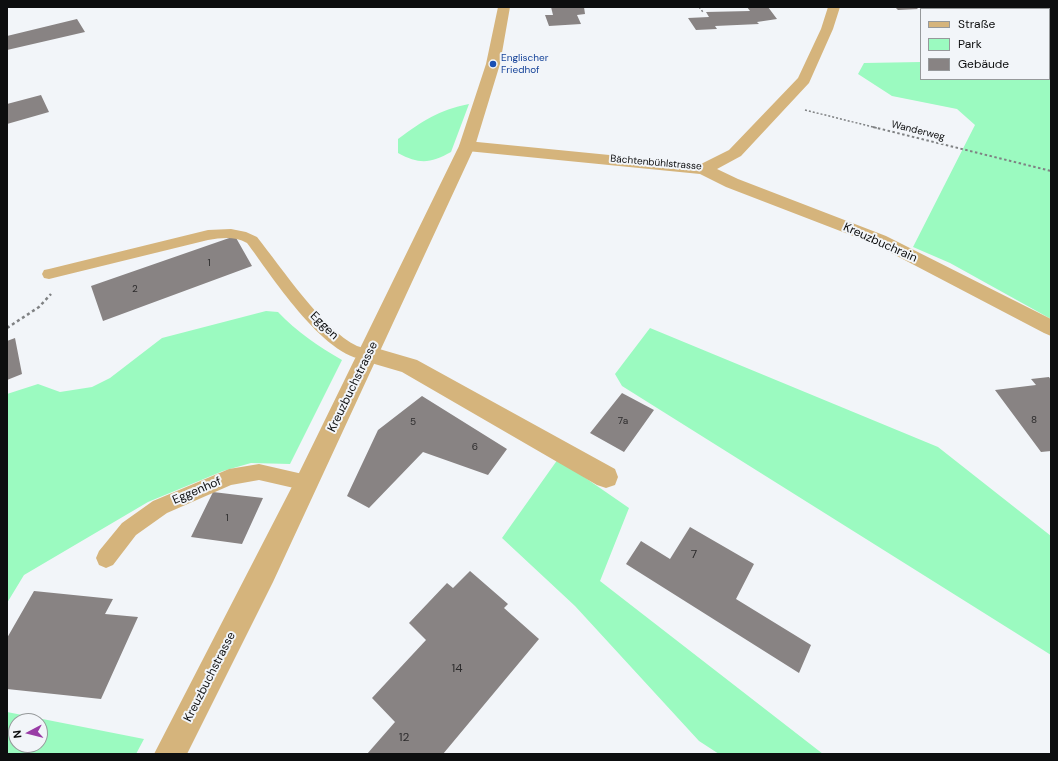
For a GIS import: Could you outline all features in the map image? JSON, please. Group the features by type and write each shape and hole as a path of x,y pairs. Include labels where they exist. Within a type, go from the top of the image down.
{"street":[{"name":"Kreuzbuchstrasse","path":"170,754 263,574 467,146 493,64 504,7"},
{"name":"Bächtenbühlstrasse","path":"467,146 704,169 735,153 804,80 827,29 834,7"},
{"name":"Kreuzbuchrain","path":"704,169 732,183 880,240 1051,328"},
{"name":"Eggen","path":"369,354 408,366 606,477"}],"lane":[{"name":"Eggen","path":"49,274 208,235 235,232 252,240 311,315 334,336 352,350 369,354"},
{"name":"Eggenhof","path":"106,558 129,529 160,507 229,477 260,472 307,483"}],"path":[{"path":"700,7 703,12"},
{"name":"Wanderweg","path":"782,104 1051,171"},
{"path":"7,328 39,307 78,266"}],"green space":[{"path":"1051,28 1051,319 950,263 913,247 975,125 957,109 892,96 858,74 864,63 920,62 920,80 1050,80"},
{"path":"469,104 451,152 425,161 419,161 398,153 398,139 415,127 448,109"},
{"path":"266,311 278,312 308,338 342,360 290,464 251,463 223,471 148,502 24,575 7,603 7,394 38,384 60,392 92,387 110,378 162,338"},
{"path":"650,328 938,447 1051,536 1051,655 622,386 615,374"},
{"path":"558,459 629,508 600,581 823,754 719,754 699,741 575,606 502,538"},
{"path":"7,712 12,713 8,713 8,753 48,753 48,720 144,739 136,754 7,754"}],"building":[{"path":"551,7 584,7 585,14 577,15 581,24 549,26 545,15 553,15"},
{"path":"747,7 768,7 777,19 757,22 759,24 715,26 717,29 696,30 688,18 709,17 706,12 750,11"},
{"path":"895,7 916,7 918,9 898,10"},
{"path":"77,19 85,32 7,50 7,36"},
{"path":"41,95 49,112 7,124 7,104"},
{"path":"235,236 252,266 103,321 91,286"},
{"path":"15,338 22,374 7,380 7,341"},
{"path":"1049,377 1051,380 1051,451 1041,452 995,390 1036,385 1031,379"},
{"path":"622,393 654,410 624,452 590,433"},
{"path":"422,396 507,449 488,475 423,452 369,508 347,496 378,430"},
{"path":"213,492 263,498 242,544 191,537"},
{"path":"690,527 754,564 736,599 811,645 799,673 626,564 641,541 670,559"},
{"path":"470,571 508,604 504,608 539,639 443,754 367,754 395,722 372,698 426,640 409,623 447,583 453,588"},
{"path":"34,591 113,599 105,614 138,617 101,699 7,689 7,638"}],"place":[{"name":"Englischer Friedhof","path":"493,64"}]}
